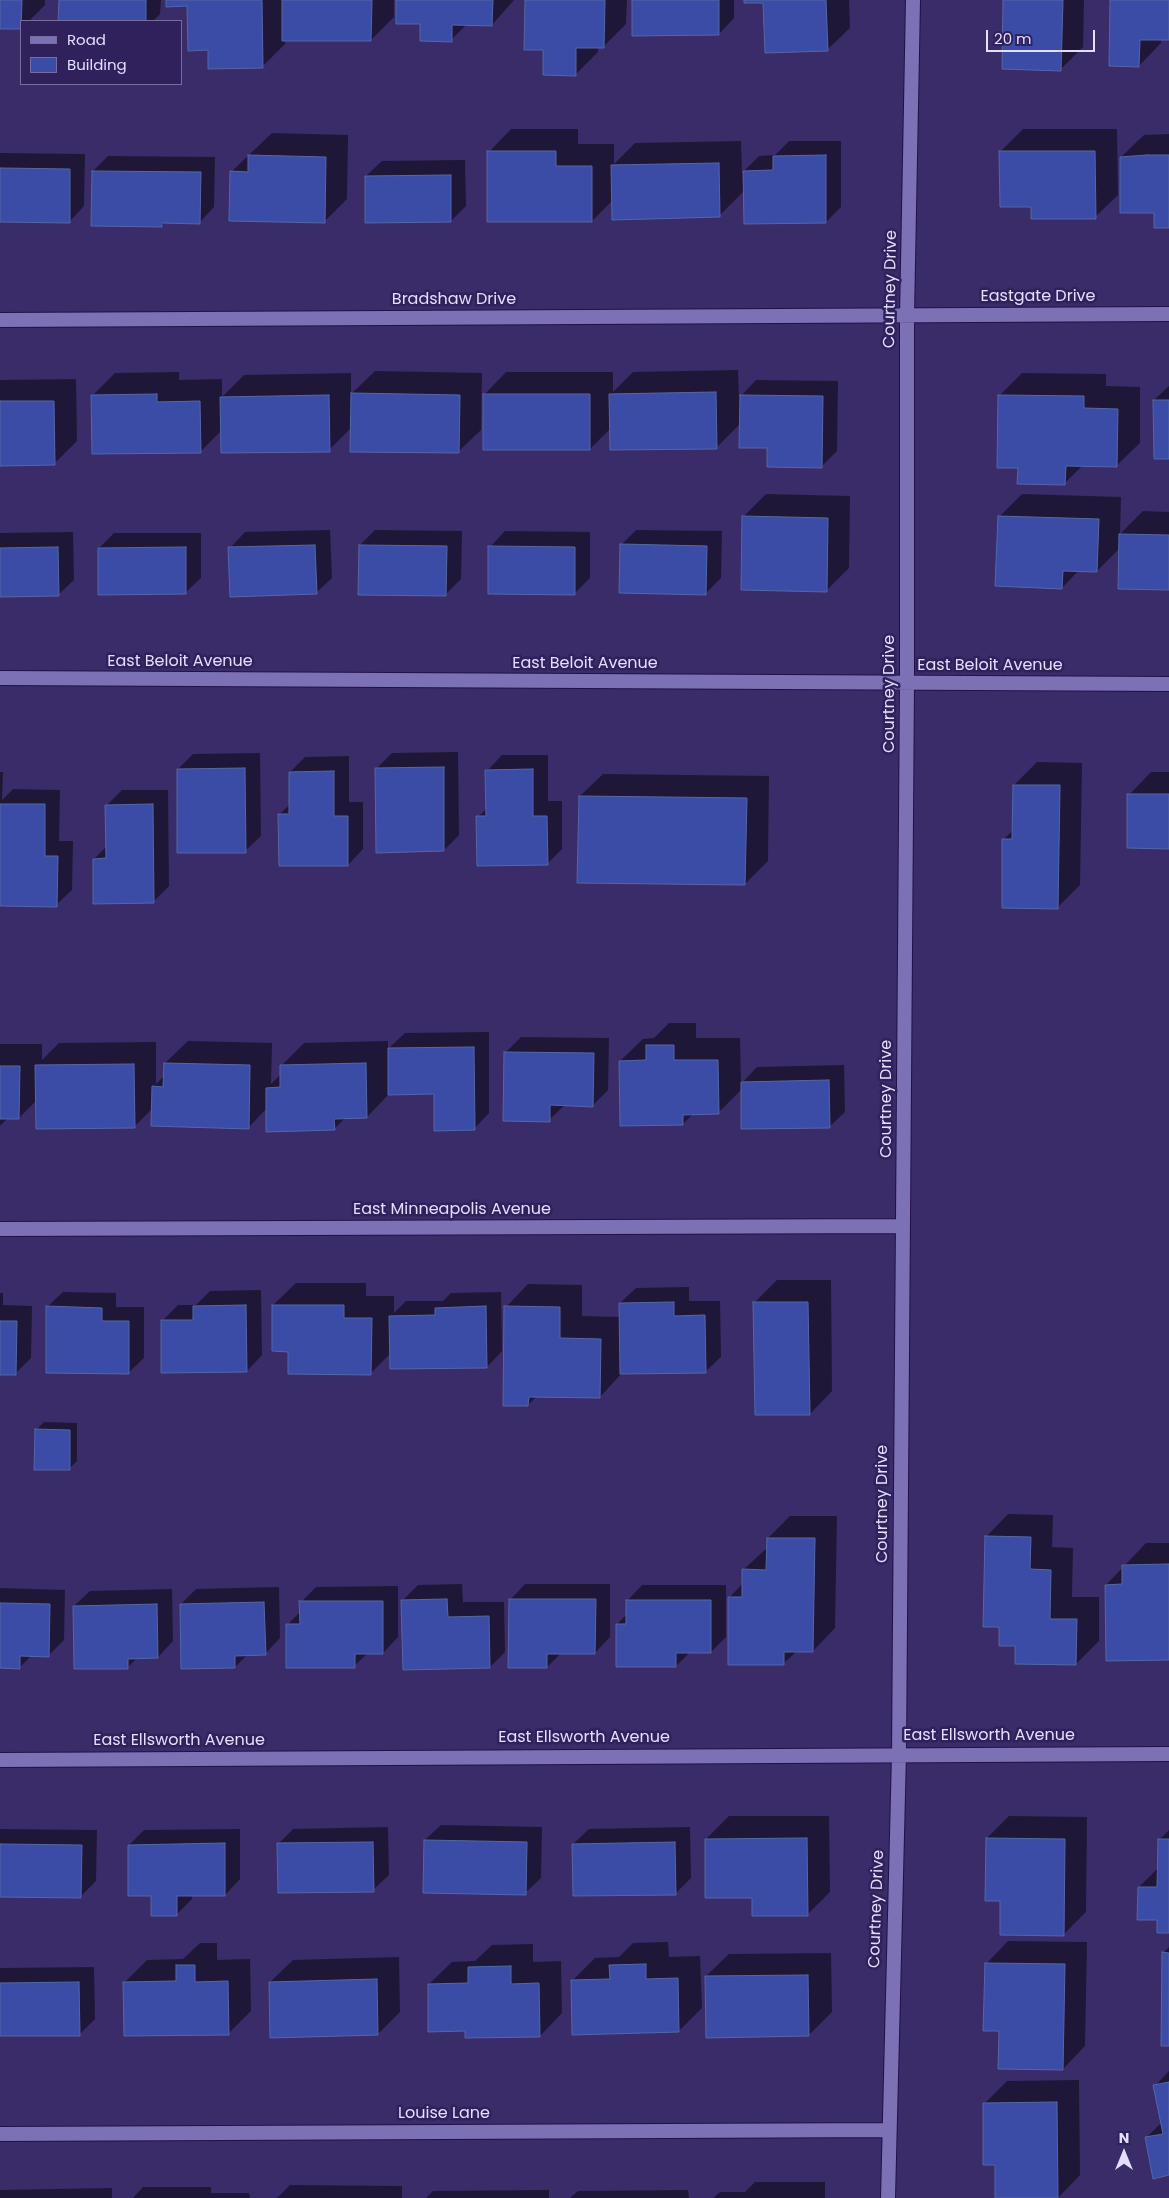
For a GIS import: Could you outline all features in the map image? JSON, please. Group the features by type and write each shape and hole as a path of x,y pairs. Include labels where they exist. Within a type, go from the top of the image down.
{"street":[{"name":"Courtney Drive","path":"888,2198 899,1754 907,683 907,316 913,0"},
{"name":"Eastgate Drive","path":"907,316 1169,314"},
{"name":"Bradshaw Drive","path":"0,320 907,316"},
{"name":"East Beloit Avenue","path":"0,678 1169,684"},
{"name":"East Minneapolis Avenue","path":"0,1229 903,1226"},
{"name":"East Ellsworth Avenue","path":"0,1760 1169,1754"},
{"name":"Louise Lane","path":"0,2134 889,2130"}],"building":[{"path":"0,0 22,0 20,29 0,29"},
{"path":"59,0 146,0 146,20 58,20"},
{"path":"166,0 262,0 263,68 208,69 208,50 188,51 187,6 166,7"},
{"path":"282,0 372,0 371,41 282,41"},
{"path":"396,0 493,0 492,26 452,25 452,42 420,41 420,24 396,24"},
{"path":"525,0 605,0 604,48 576,48 576,76 543,75 543,50 524,50"},
{"path":"632,0 719,0 719,35 632,36"},
{"path":"744,0 826,0 828,51 765,53 763,3 744,3"},
{"path":"1003,0 1063,0 1061,71 1002,69"},
{"path":"1110,0 1169,0 1169,40 1140,40 1139,67 1109,66"},
{"path":"487,151 556,151 556,166 592,166 592,222 487,222"},
{"path":"999,151 1095,151 1096,219 1031,219 1031,207 1000,207"},
{"path":"248,155 326,157 325,223 229,221 230,171 248,172"},
{"path":"826,155 826,223 744,224 743,171 773,170 773,156"},
{"path":"1169,155 1169,228 1154,228 1154,213 1120,213 1120,157"},
{"path":"719,163 720,217 612,220 611,165"},
{"path":"0,168 70,169 70,223 0,222"},
{"path":"92,171 201,172 200,224 162,223 162,227 91,226"},
{"path":"451,175 451,222 365,223 365,176"},
{"path":"716,392 717,449 610,450 609,394"},
{"path":"351,393 460,395 459,453 350,452"},
{"path":"157,394 157,402 200,401 201,453 92,454 91,395"},
{"path":"483,394 590,394 590,450 483,450"},
{"path":"329,395 330,452 221,453 220,397"},
{"path":"740,395 823,396 822,468 767,467 767,448 739,448"},
{"path":"998,395 1084,396 1084,408 1118,409 1117,467 1066,466 1065,485 1017,484 1018,468 997,468"},
{"path":"1153,400 1169,400 1169,459 1154,459"},
{"path":"0,401 54,401 55,465 0,466"},
{"path":"742,516 828,518 827,592 741,590"},
{"path":"998,516 1099,519 1097,572 1063,571 1062,589 995,586"},
{"path":"1119,534 1169,535 1169,590 1118,589"},
{"path":"620,544 707,546 706,595 619,593"},
{"path":"315,545 317,594 230,597 228,547"},
{"path":"359,545 447,546 446,596 358,595"},
{"path":"488,546 575,547 575,595 488,594"},
{"path":"58,547 59,596 0,597 0,548"},
{"path":"186,547 186,594 98,595 98,548"},
{"path":"444,767 444,851 376,853 375,768"},
{"path":"245,768 246,853 177,853 177,769"},
{"path":"533,769 533,816 547,816 548,865 477,866 476,816 486,816 485,770"},
{"path":"334,771 334,816 348,816 348,866 279,866 278,814 289,814 289,772"},
{"path":"1013,785 1060,785 1058,909 1002,908 1002,839 1012,839"},
{"path":"1127,794 1169,794 1169,849 1127,848"},
{"path":"579,796 747,798 745,885 577,883"},
{"path":"0,804 45,804 45,856 58,856 57,907 0,906"},
{"path":"153,804 154,903 93,904 93,859 106,858 105,805"},
{"path":"646,1045 674,1045 674,1060 718,1060 719,1114 683,1115 683,1125 620,1126 619,1061 646,1060"},
{"path":"474,1047 475,1130 434,1131 434,1094 388,1095 388,1048"},
{"path":"504,1052 594,1053 593,1107 550,1105 550,1122 503,1121"},
{"path":"164,1063 250,1065 249,1129 151,1126 152,1086 163,1087"},
{"path":"366,1063 367,1118 334,1119 335,1130 266,1132 266,1088 280,1087 280,1065"},
{"path":"134,1064 135,1128 36,1129 35,1065"},
{"path":"0,1066 20,1066 19,1119 0,1119"},
{"path":"829,1080 830,1128 741,1129 741,1082"},
{"path":"674,1302 674,1316 705,1315 706,1373 620,1374 619,1303"},
{"path":"753,1302 808,1302 810,1415 755,1415"},
{"path":"246,1305 247,1372 161,1373 161,1320 193,1320 193,1306"},
{"path":"272,1305 344,1305 344,1318 372,1318 371,1375 288,1374 288,1352 272,1351"},
{"path":"46,1306 102,1308 102,1321 129,1321 129,1374 46,1373"},
{"path":"486,1306 487,1368 390,1369 389,1316 435,1315 435,1308"},
{"path":"504,1306 560,1307 560,1338 601,1339 600,1398 529,1397 528,1406 503,1406"},
{"path":"0,1321 17,1321 16,1375 0,1375"},
{"path":"35,1429 70,1430 70,1470 34,1470"},
{"path":"985,1536 1031,1537 1030,1569 1051,1570 1050,1619 1077,1619 1076,1665 1015,1664 1015,1646 999,1646 999,1627 983,1627"},
{"path":"767,1538 815,1538 813,1652 784,1652 784,1665 728,1665 728,1597 742,1597 742,1569 766,1570"},
{"path":"1169,1564 1169,1660 1106,1661 1105,1585 1122,1584 1122,1565"},
{"path":"447,1599 448,1617 489,1616 490,1668 403,1670 401,1600"},
{"path":"509,1599 596,1599 595,1654 547,1654 547,1668 508,1668"},
{"path":"626,1600 711,1600 711,1653 676,1653 676,1667 616,1667 616,1624 626,1624"},
{"path":"299,1601 383,1601 383,1654 355,1654 355,1668 286,1668 286,1624 300,1624"},
{"path":"264,1602 266,1655 235,1656 235,1668 181,1669 180,1604"},
{"path":"0,1603 50,1604 49,1657 20,1656 20,1669 0,1668"},
{"path":"157,1604 158,1658 128,1659 128,1669 74,1669 73,1606"},
{"path":"807,1838 808,1916 752,1916 752,1898 705,1898 705,1839"},
{"path":"986,1838 1065,1839 1064,1936 1000,1935 1000,1901 985,1901"},
{"path":"1158,1839 1169,1839 1169,1933 1157,1933 1157,1920 1137,1920 1138,1887 1157,1887"},
{"path":"424,1840 527,1842 526,1895 423,1893"},
{"path":"373,1842 374,1892 278,1893 277,1843"},
{"path":"675,1842 676,1895 573,1896 572,1844"},
{"path":"225,1843 225,1896 177,1896 177,1916 151,1916 151,1896 128,1896 128,1845"},
{"path":"0,1844 82,1845 81,1898 0,1897"},
{"path":"1162,1952 1169,1953 1169,2046 1161,2046"},
{"path":"985,1963 1065,1964 1063,2070 998,2069 999,2031 983,2031"},
{"path":"646,1964 646,1979 678,1978 679,2032 572,2035 571,1980 610,1979 609,1965"},
{"path":"176,1965 195,1965 195,1982 228,1981 229,2035 124,2036 123,1982 176,1981"},
{"path":"511,1966 511,1984 539,1983 540,2037 465,2038 465,2031 428,2032 428,1984 468,1983 468,1967"},
{"path":"808,1975 809,2036 706,2038 705,1976"},
{"path":"377,1979 378,2035 270,2038 269,1982"},
{"path":"79,1982 80,2036 0,2036 0,1983"},
{"path":"1169,2082 1169,2175 1153,2179 1145,2137 1163,2134 1153,2085"},
{"path":"1057,2102 1058,2198 995,2198 995,2165 983,2165 983,2103"}]}
